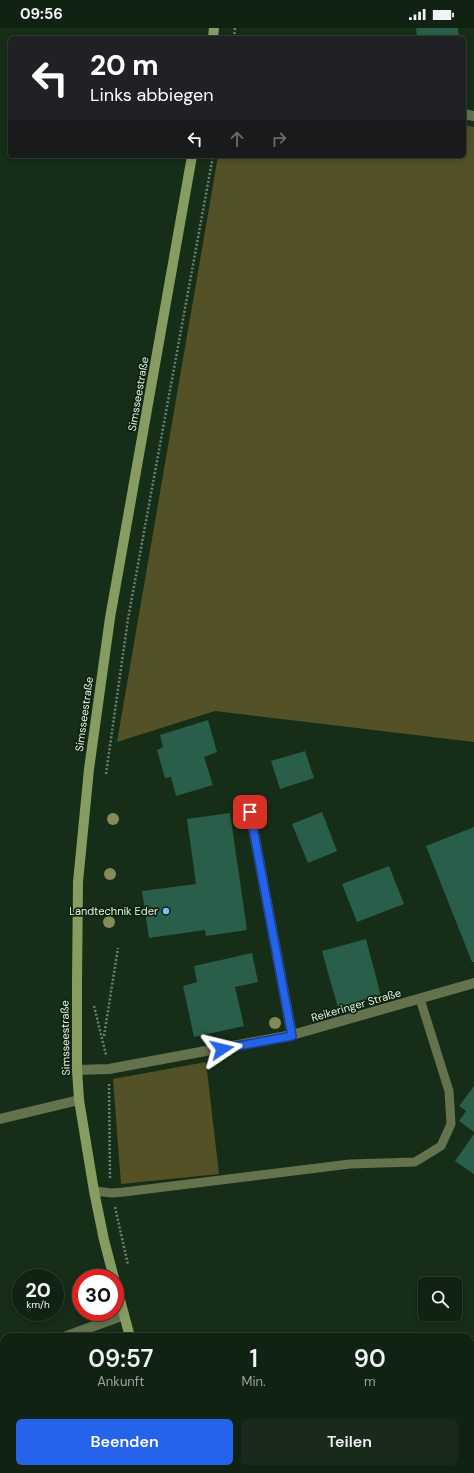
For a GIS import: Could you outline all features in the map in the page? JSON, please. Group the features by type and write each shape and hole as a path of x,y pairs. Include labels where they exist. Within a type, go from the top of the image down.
{"main road":[{"name":"Simsseestraße","path":"112,1269 94,1192 79,1100 77,1070 78,882 89,769 111,610 192,158"},
{"path":"124,1315 129,1333"}],"street":[{"path":"250,812 292,1036"},
{"name":"Reikeringer Straße","path":"77,1070 109,1069 292,1036 474,983"},
{"path":"0,1119 79,1100"},
{"path":"75,1333 108,1321"}],"lane":[{"path":"94,1192 112,1193 350,1164 415,1162 441,1146 451,1124 448,1091 420,999"}],"path":[{"path":"105,780 128,619 213,158"},
{"path":"103,1039 118,948"},
{"path":"92,999 103,1039 109,1069 110,1183 129,1267"}],"shaded area":[{"path":"466,125 474,127 474,742 215,711 117,742 218,158 466,158"},
{"path":"206,1062 219,1174 121,1184 113,1079"}],"building":[{"path":"416,28 458,28 459,36 417,36"},
{"path":"208,720 217,752 204,757 213,785 176,796 171,777 165,778 157,750 163,747 160,735"},
{"path":"305,751 314,778 280,789 271,761"},
{"path":"322,812 337,851 308,863 292,824"},
{"path":"230,813 247,930 206,936 205,930 149,938 142,891 196,884 187,819"},
{"path":"474,827 474,962 472,962 426,846"},
{"path":"389,866 404,904 357,922 342,884"},
{"path":"366,939 381,996 338,1008 322,951"},
{"path":"252,953 258,982 235,987 244,1026 194,1037 183,986 197,982 194,966"},
{"path":"474,1086 474,1132 459,1121 466,1111 459,1106"},
{"path":"474,1134 474,1174 455,1161"}],"place":[{"name":"Landtechnik Eder","path":"166,911"}],"route":[{"path":"222,1049 292,1036 250,812"}]}
